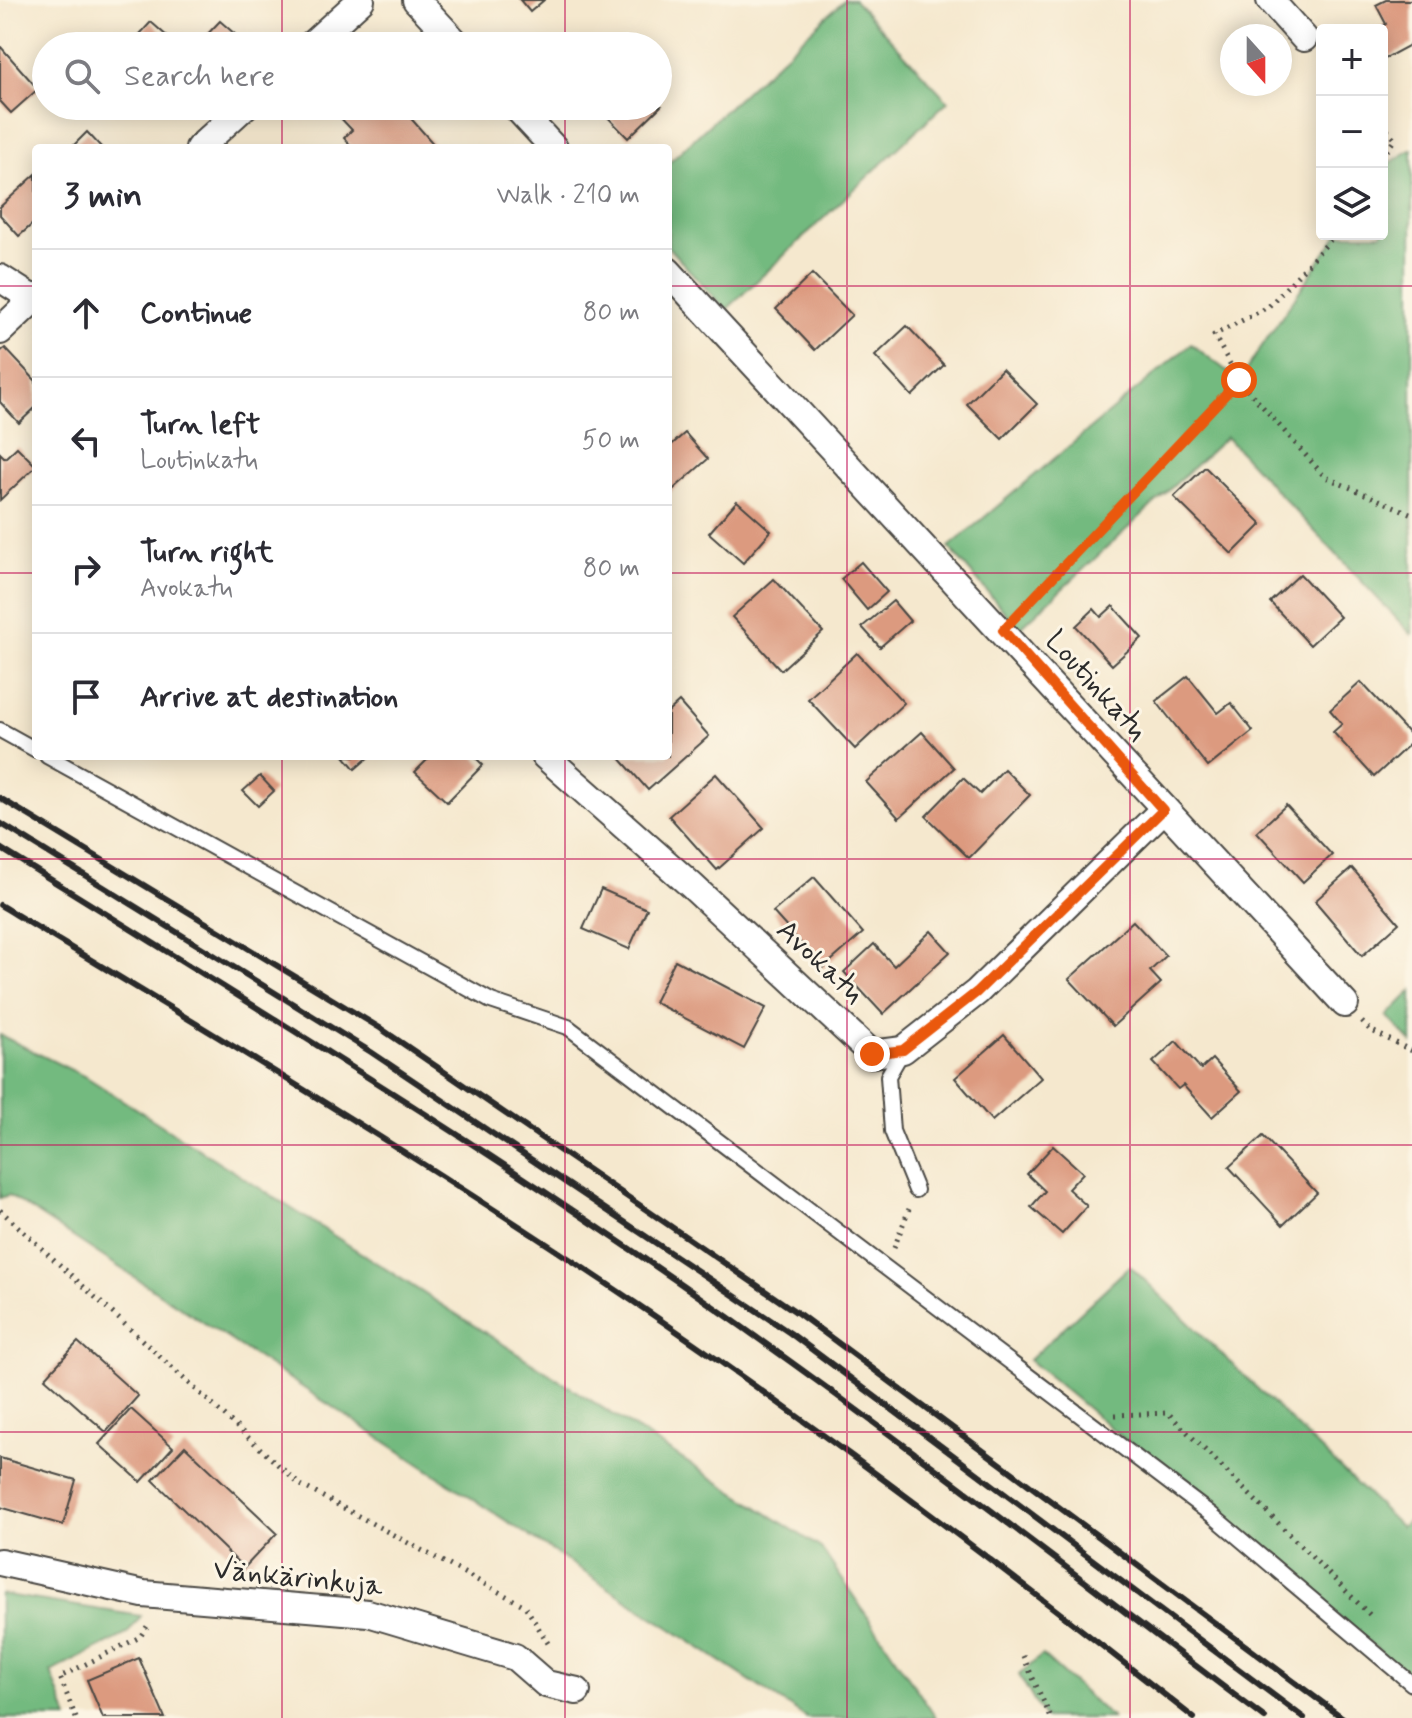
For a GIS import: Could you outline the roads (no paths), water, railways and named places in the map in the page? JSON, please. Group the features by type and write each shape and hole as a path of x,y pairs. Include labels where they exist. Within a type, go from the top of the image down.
{"street":[{"path":"326,32 361,0"},
{"path":"416,0 446,32"},
{"path":"1270,0 1304,38"},
{"path":"203,144 230,120"},
{"path":"528,120 550,144"},
{"name":"Loutinkatu","path":"672,275 1003,630 1163,810 1345,1004"},
{"path":"0,278 32,297"},
{"path":"0,331 32,302"},
{"name":"Avokatu","path":"550,760 692,886 872,1054 903,1050"},
{"path":"903,1050 977,992 1163,810"},
{"name":"Vänkärinkuja","path":"0,1562 143,1594 368,1613 515,1657 546,1684 577,1691"}],"lane":[{"path":"0,730 32,748"},
{"path":"54,760 491,1001 568,1027 1212,1515 1412,1684"},
{"path":"903,1050 888,1076 892,1131 916,1190"}],"railway":[{"path":"0,798 380,1028 799,1314 1343,1718"},
{"path":"0,823 371,1052 790,1333 1304,1718"},
{"path":"0,848 393,1093 683,1285 900,1442 1265,1718"},
{"path":"0,905 399,1149 634,1302 918,1505 1194,1718"}]}
